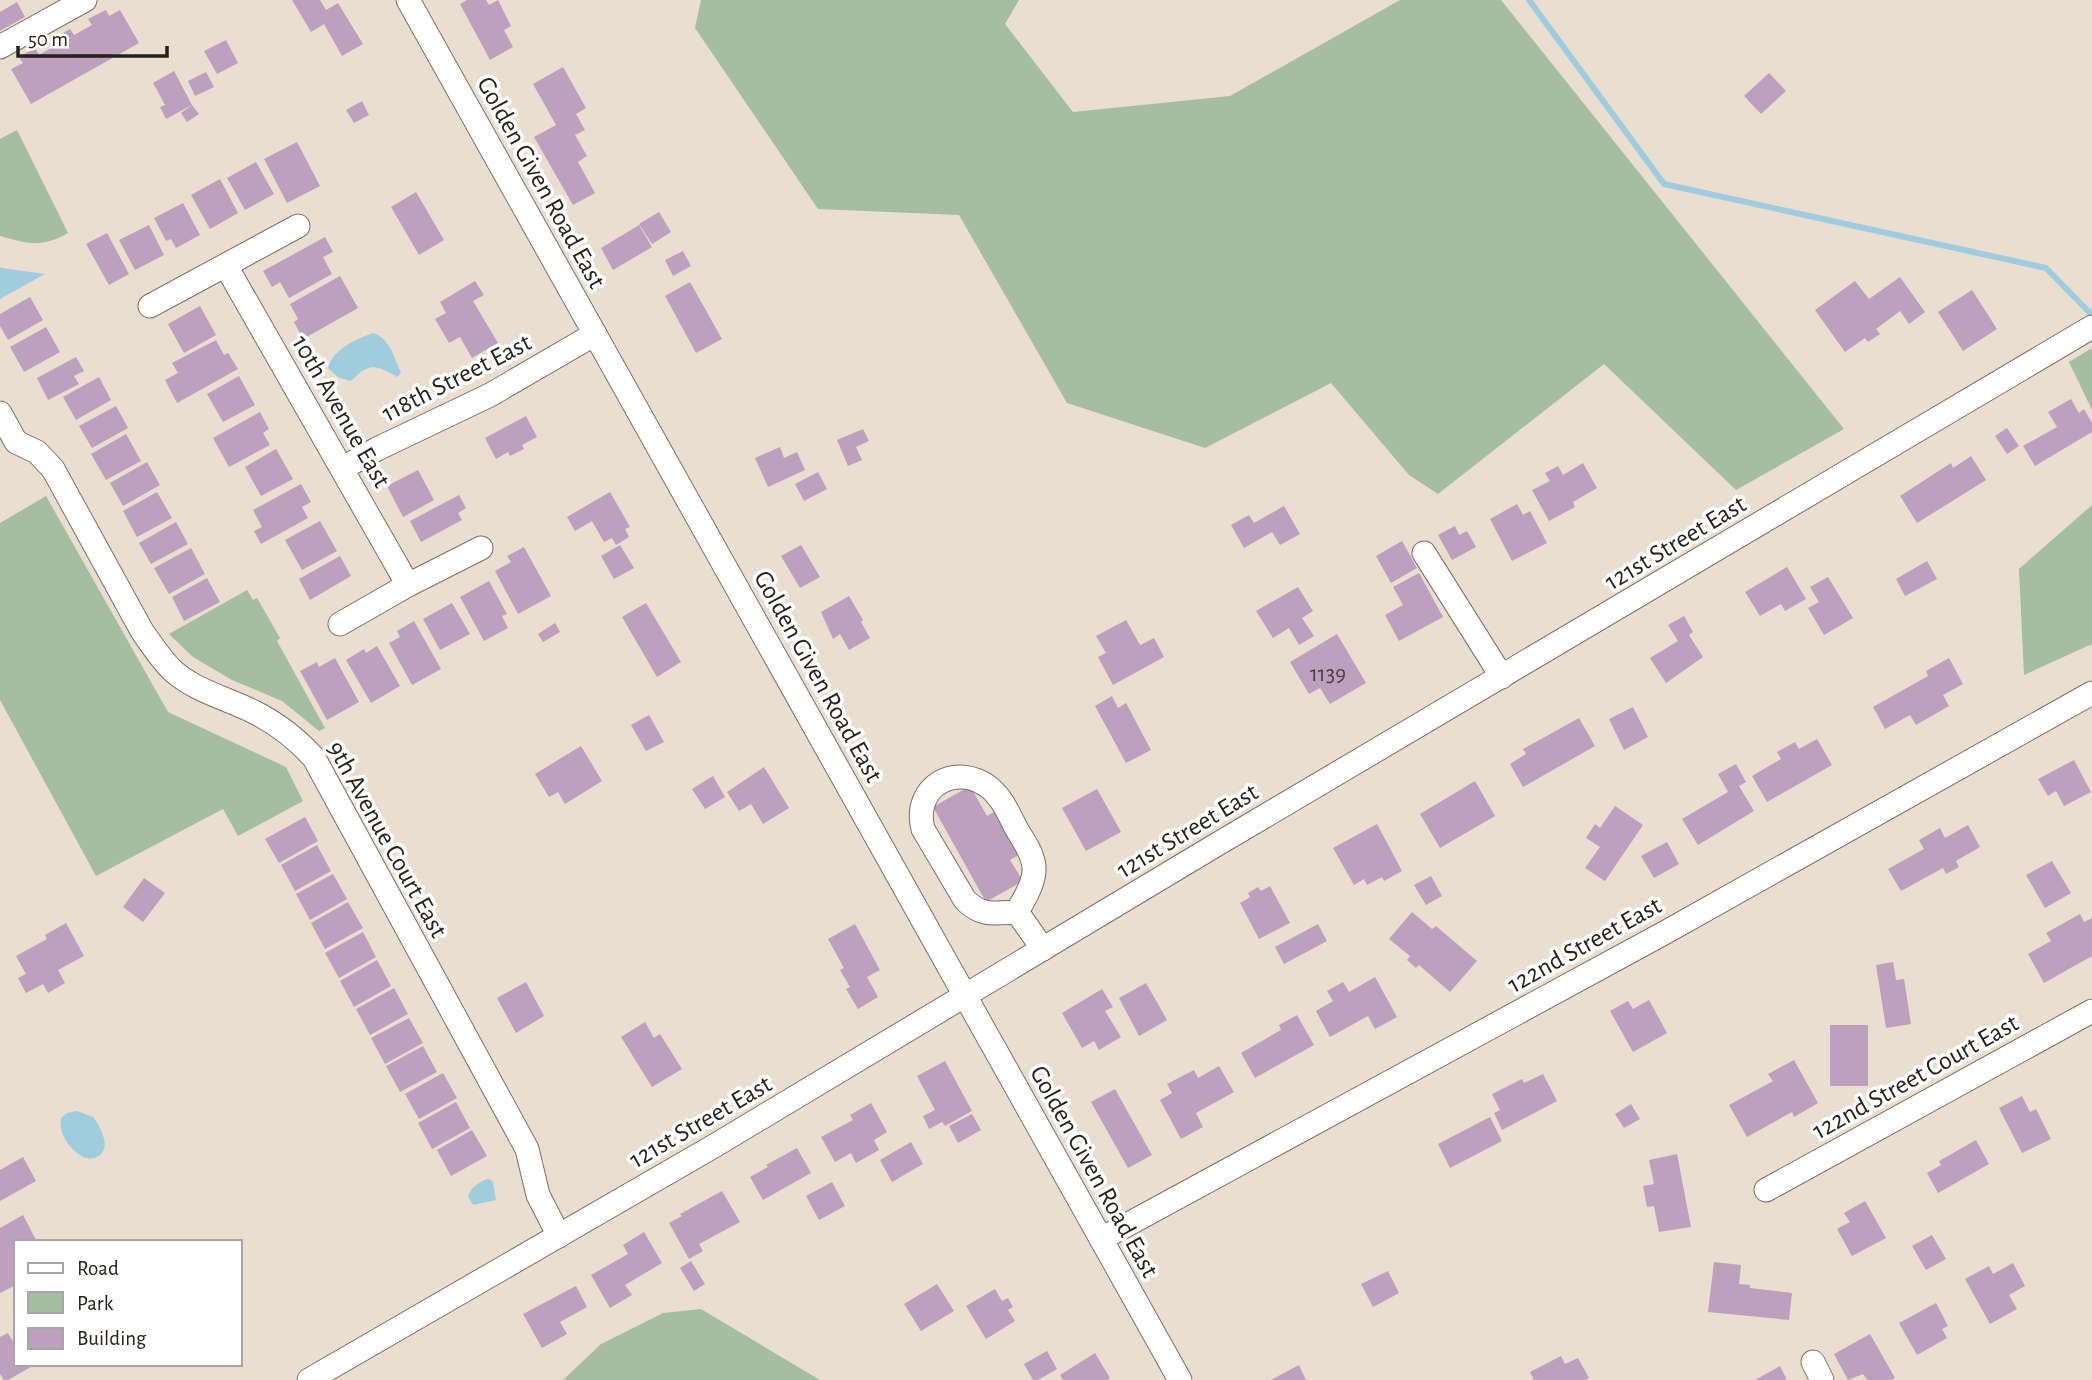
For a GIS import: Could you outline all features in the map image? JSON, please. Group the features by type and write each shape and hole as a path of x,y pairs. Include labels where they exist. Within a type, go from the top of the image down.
{"street":[{"path":"0,47 85,0"},
{"name":"Golden Given Road East","path":"408,0 1180,1380"},
{"path":"150,306 298,226"},
{"name":"10th Avenue East","path":"226,266 408,585"},
{"name":"121st Street East","path":"309,1380 714,1146 2092,327"},
{"name":"118th Street East","path":"343,468 491,395 594,334"},
{"name":"9th Avenue Court East","path":"0,413 16,442 37,452 53,468 142,631 173,670 196,687 276,724 295,738 314,758 527,1149 538,1195 558,1236"},
{"path":"340,624 481,548"},
{"path":"1424,553 1502,677"},
{"name":"122nd Street East","path":"1101,1239 1666,932 2092,693"},
{"path":"960,776 977,779 991,788 1032,856 1032,883 1017,912 984,913 974,910 965,900 923,829 920,818 924,799 930,790 945,779 960,776"},
{"path":"1017,912 1043,949"},
{"name":"122nd Street Court East","path":"1766,1190 2092,1011"}],"green space":[{"path":"701,0 1019,0 1005,24 1073,112 1230,96 1400,0 1501,0 1844,429 1736,490 1604,364 1438,494 1409,475 1331,383 1205,448 1067,403 959,215 818,209 695,28"},
{"path":"17,130 68,233 59,238 42,243 27,243 0,236 0,139"},
{"path":"2092,348 2092,410 2069,362"},
{"path":"46,496 168,712 286,767 303,801 238,836 223,809 96,876 0,700 0,523"},
{"path":"2092,505 2092,644 2024,675 2019,569"},
{"path":"247,590 253,600 257,598 280,638 277,641 325,728 319,731 282,701 232,680 193,657 169,634"},
{"path":"701,1309 820,1380 563,1380 601,1344 663,1313"}],"water":[{"path":"0,267 2,268 45,274 0,299"},
{"path":"373,333 379,335 391,349 401,373 397,377 372,367 350,381 338,377 328,368 340,350"},
{"path":"77,1111 93,1117 102,1132 104,1149 97,1157 80,1155 64,1136 61,1118 67,1113"},
{"path":"489,1179 493,1182 496,1200 473,1205 469,1193 479,1183"}],"building":[{"path":"292,0 320,0 326,10 338,3 363,44 342,56 324,24 311,32"},
{"path":"467,0 486,0 489,5 498,0 511,26 504,30 513,47 490,60 460,4"},
{"path":"17,2 25,17 0,31 0,12"},
{"path":"106,10 109,16 120,10 139,43 31,104 11,69 23,63 19,57 35,48 39,55 58,44 54,38 70,29 74,35 92,25 88,19"},
{"path":"226,40 238,63 217,74 204,51"},
{"path":"563,67 586,108 576,114 585,130 575,135 587,156 578,162 595,193 573,205 534,137 556,125 533,84"},
{"path":"174,71 192,105 166,119 160,107 165,105 153,83"},
{"path":"206,72 214,87 195,96 188,81"},
{"path":"1769,73 1786,91 1761,114 1744,96"},
{"path":"362,101 369,115 354,123 346,110"},
{"path":"192,105 199,114 187,122 181,113"},
{"path":"297,142 320,186 287,203 264,159"},
{"path":"256,162 274,194 245,210 227,178"},
{"path":"220,179 238,213 210,229 191,195"},
{"path":"416,192 444,240 419,255 391,207"},
{"path":"183,203 200,235 176,248 171,239 166,241 154,218"},
{"path":"659,212 671,232 652,244 639,224"},
{"path":"149,225 164,255 135,270 119,240"},
{"path":"639,225 652,247 613,270 601,248"},
{"path":"107,233 129,274 109,285 86,244"},
{"path":"325,237 333,252 323,257 332,274 289,298 280,282 272,287 263,271"},
{"path":"683,251 691,266 673,276 665,260"},
{"path":"340,276 358,308 303,339 294,322 298,319 290,304"},
{"path":"1900,277 1925,312 1909,324 1900,311 1876,329 1880,334 1868,342 1865,338 1845,352 1815,310 1855,281 1869,299"},
{"path":"475,281 484,295 473,301 498,343 472,358 460,337 449,343 435,319 446,313 440,302"},
{"path":"690,282 722,339 696,353 665,296"},
{"path":"1972,290 1997,329 1963,351 1938,312"},
{"path":"30,297 43,320 8,340 0,326 0,314"},
{"path":"200,306 216,335 184,353 168,324"},
{"path":"46,327 60,352 24,372 10,347"},
{"path":"216,340 224,355 228,353 238,369 177,403 165,380 178,373 172,363"},
{"path":"76,357 84,371 74,376 79,384 48,400 37,378"},
{"path":"239,376 255,405 223,422 207,394"},
{"path":"99,377 111,400 76,420 63,397"},
{"path":"2071,399 2079,413 2084,409 2092,423 2092,432 2035,466 2023,446 2057,427 2048,412"},
{"path":"116,406 128,428 92,448 79,426"},
{"path":"260,412 269,429 263,433 270,445 229,467 213,438"},
{"path":"526,416 537,437 522,445 524,449 510,456 508,452 496,459 485,438"},
{"path":"2007,428 2019,446 2007,454 1995,436"},
{"path":"863,429 869,441 856,447 862,460 848,466 837,440"},
{"path":"126,434 141,461 106,480 91,454"},
{"path":"780,447 784,458 797,452 805,470 768,487 755,458"},
{"path":"276,449 293,479 261,496 245,467"},
{"path":"1971,456 1986,480 1917,523 1900,496 1951,463 1953,468"},
{"path":"147,462 160,485 123,506 110,483"},
{"path":"1583,463 1597,488 1573,502 1575,507 1549,521 1532,490 1550,481 1545,473 1558,466 1563,475"},
{"path":"418,470 434,500 403,517 387,486"},
{"path":"818,472 827,489 804,501 795,484"},
{"path":"301,484 311,502 302,507 308,518 261,544 254,531 262,527 253,510"},
{"path":"157,492 172,518 137,537 123,511"},
{"path":"610,492 630,527 625,529 629,537 616,545 612,538 604,542 592,521 575,531 567,517"},
{"path":"459,495 466,508 458,513 462,520 421,542 410,521"},
{"path":"1517,504 1523,515 1530,511 1547,543 1512,561 1490,519"},
{"path":"1284,506 1300,534 1280,545 1272,532 1244,548 1231,525 1249,515 1254,523"},
{"path":"320,521 337,551 302,570 285,540"},
{"path":"176,522 188,544 151,564 139,543"},
{"path":"1455,526 1459,535 1467,531 1476,547 1452,560 1438,535"},
{"path":"1402,541 1417,568 1391,583 1376,556"},
{"path":"620,545 634,568 614,579 601,556"},
{"path":"801,545 820,577 800,588 781,556"},
{"path":"524,547 551,596 518,614 495,571 511,562 507,556"},
{"path":"191,548 205,574 169,594 154,568"},
{"path":"340,556 351,576 310,600 299,579"},
{"path":"1927,561 1937,579 1905,596 1896,579"},
{"path":"1787,567 1806,599 1785,611 1781,604 1760,616 1745,592"},
{"path":"1419,573 1443,617 1399,641 1385,615 1403,605 1393,587"},
{"path":"1828,577 1853,618 1824,635 1808,608 1819,602 1810,587"},
{"path":"207,578 220,602 184,621 172,597"},
{"path":"489,581 507,614 502,616 508,628 484,641 460,597"},
{"path":"1298,587 1313,611 1302,618 1314,636 1299,645 1289,628 1273,638 1256,611"},
{"path":"849,596 870,638 849,650 840,634 833,639 821,612"},
{"path":"452,603 470,634 440,650 423,619"},
{"path":"646,603 681,662 657,677 622,617"},
{"path":"1684,616 1693,632 1689,635 1703,657 1666,683 1650,658 1678,641 1668,625"},
{"path":"1126,620 1140,645 1154,638 1164,657 1113,685 1098,657 1106,653 1096,636"},
{"path":"414,621 441,669 412,685 389,643 400,637 397,631"},
{"path":"555,623 560,632 543,642 538,634"},
{"path":"1337,634 1366,683 1330,704 1320,688 1309,694 1290,662"},
{"path":"377,646 400,686 371,703 346,660 364,649 366,653"},
{"path":"335,658 359,702 327,720 300,671 317,662 319,667"},
{"path":"1949,658 1963,684 1943,695 1949,706 1916,725 1910,715 1885,729 1873,707 1928,676 1926,671"},
{"path":"1112,696 1118,708 1126,703 1151,750 1126,763 1095,706"},
{"path":"1633,707 1648,737 1624,750 1609,719"},
{"path":"649,715 664,742 646,751 631,725"},
{"path":"1579,718 1595,746 1523,787 1510,764 1526,754 1523,749"},
{"path":"1817,739 1832,765 1767,802 1752,776 1781,759 1777,752 1795,742 1799,749"},
{"path":"581,746 602,781 565,804 558,792 549,797 535,774"},
{"path":"2074,760 2091,792 2064,806 2056,791 2048,796 2038,779"},
{"path":"1736,764 1746,782 1739,786 1754,811 1698,845 1682,819 1728,792 1718,774"},
{"path":"764,767 789,808 763,824 751,804 739,811 727,792"},
{"path":"713,776 725,797 705,809 692,789"},
{"path":"1475,781 1495,816 1440,848 1420,814"},
{"path":"970,786 987,816 1001,808 1019,855 1010,860 1023,881 986,902 933,807"},
{"path":"1097,789 1121,832 1086,851 1062,808"},
{"path":"1615,806 1643,825 1605,881 1585,868 1600,847 1586,838 1595,824 1600,828"},
{"path":"305,817 318,841 279,863 265,839"},
{"path":"1377,824 1402,871 1384,881 1382,877 1367,885 1364,879 1354,885 1333,848"},
{"path":"1968,825 1980,847 1956,861 1959,867 1946,874 1943,868 1901,891 1888,869 1924,849 1919,840 1940,828 1945,838"},
{"path":"1667,842 1679,864 1654,878 1641,856"},
{"path":"317,845 331,871 295,891 281,865"},
{"path":"2052,861 2071,893 2045,908 2026,875"},
{"path":"333,874 347,899 310,920 296,894"},
{"path":"1431,876 1442,896 1426,905 1414,885"},
{"path":"144,878 165,893 143,922 123,907"},
{"path":"1270,886 1290,923 1259,939 1240,903 1250,897 1248,893 1258,887 1261,891"},
{"path":"348,902 363,928 325,949 311,923"},
{"path":"1412,912 1432,929 1436,926 1477,961 1450,992 1419,965 1416,968 1407,960 1410,956 1389,939"},
{"path":"2080,914 2084,922 2092,918 2092,956 2044,983 2028,954 2051,941 2046,933"},
{"path":"66,923 84,956 58,970 65,983 48,993 43,984 26,993 18,978 26,974 16,956 47,939 45,935"},
{"path":"855,924 880,970 867,977 878,997 858,1009 846,989 850,987 840,970 844,968 828,939"},
{"path":"1318,924 1327,941 1284,964 1275,947"},
{"path":"363,932 376,957 339,978 325,953"},
{"path":"377,960 391,986 354,1007 340,981"},
{"path":"1893,962 1896,980 1904,979 1911,1024 1886,1028 1876,965"},
{"path":"1375,977 1397,1017 1375,1029 1368,1016 1330,1037 1316,1011 1333,1001 1327,991 1343,982 1349,992"},
{"path":"526,982 544,1016 516,1033 497,998"},
{"path":"1146,983 1167,1020 1139,1036 1119,998"},
{"path":"394,988 408,1014 370,1035 356,1009"},
{"path":"1102,989 1113,1007 1105,1011 1121,1037 1099,1050 1094,1041 1082,1048 1062,1013"},
{"path":"1649,1000 1667,1033 1633,1052 1610,1011 1628,1001 1633,1009"},
{"path":"1297,1015 1314,1045 1255,1078 1241,1053 1281,1030 1279,1025"},
{"path":"409,1018 423,1043 385,1064 371,1038"},
{"path":"645,1022 654,1038 660,1034 682,1069 652,1087 621,1037"},
{"path":"1830,1025 1868,1025 1868,1086 1830,1086"},
{"path":"423,1046 437,1072 400,1092 386,1066"},
{"path":"1794,1060 1818,1103 1794,1117 1792,1112 1747,1137 1729,1105 1773,1081 1768,1074"},
{"path":"945,1061 972,1111 945,1126 942,1122 929,1129 923,1116 935,1110 917,1076"},
{"path":"1219,1066 1234,1092 1196,1113 1203,1127 1181,1139 1160,1100 1172,1093 1167,1084 1194,1070 1198,1078"},
{"path":"443,1073 457,1098 419,1119 405,1094"},
{"path":"1543,1074 1557,1101 1502,1130 1494,1113 1500,1110 1492,1094 1522,1079 1524,1083"},
{"path":"1115,1089 1152,1155 1128,1168 1091,1102"},
{"path":"2022,1096 2030,1112 2036,1109 2051,1139 2022,1153 1999,1108"},
{"path":"456,1102 470,1128 432,1149 418,1123"},
{"path":"871,1103 887,1132 874,1140 879,1150 856,1163 851,1153 835,1162 821,1137 853,1120 850,1115"},
{"path":"1631,1104 1640,1119 1624,1128 1615,1114"},
{"path":"972,1114 981,1130 958,1143 949,1126"},
{"path":"1490,1117 1502,1141 1450,1168 1438,1144"},
{"path":"472,1130 487,1156 451,1176 437,1150"},
{"path":"1976,1140 1989,1164 1938,1193 1927,1173 1941,1165 1939,1161"},
{"path":"911,1142 923,1164 892,1182 880,1160"},
{"path":"797,1148 811,1173 763,1200 750,1177"},
{"path":"1677,1154 1691,1227 1659,1232 1654,1206 1647,1207 1643,1186 1654,1184 1649,1160"},
{"path":"23,1157 36,1181 0,1201 0,1170"},
{"path":"832,1182 845,1206 819,1220 806,1196"},
{"path":"722,1191 740,1222 699,1244 703,1251 689,1259 669,1223"},
{"path":"1865,1201 1886,1238 1852,1256 1837,1229 1850,1222 1844,1213"},
{"path":"23,1215 36,1240 14,1240 14,1286 0,1293 0,1228"},
{"path":"644,1232 662,1263 625,1285 632,1295 610,1308 591,1275 628,1254 623,1245"},
{"path":"1932,1235 1946,1259 1926,1270 1912,1246"},
{"path":"691,1261 705,1284 694,1291 680,1268"},
{"path":"1714,1262 1741,1265 1739,1284 1750,1285 1750,1288 1792,1293 1789,1320 1708,1312"},
{"path":"2013,1263 2025,1286 2009,1295 2017,1309 1990,1324 1965,1279 1989,1266 1993,1274"},
{"path":"1388,1271 1399,1293 1373,1307 1361,1284"},
{"path":"937,1284 954,1311 921,1331 904,1304"},
{"path":"576,1286 587,1307 560,1322 567,1334 542,1348 523,1314"},
{"path":"995,1289 1002,1301 1008,1298 1013,1307 1008,1310 1015,1321 986,1339 966,1306"},
{"path":"1936,1303 1948,1326 1942,1329 1947,1338 1917,1355 1899,1323"},
{"path":"8,1333 14,1344 14,1366 32,1366 8,1380 4,1380 0,1374 0,1337"},
{"path":"1870,1334 1895,1378 1867,1380 1863,1374 1848,1380 1834,1354"},
{"path":"1047,1351 1057,1369 1033,1380 1024,1364"},
{"path":"1095,1353 1110,1378 1063,1380 1060,1375"},
{"path":"1561,1356 1565,1364 1578,1358 1589,1378 1534,1380 1530,1372"},
{"path":"1299,1365 1306,1380 1271,1380"},
{"path":"1780,1366 1787,1380 1755,1380"}],"waterway":[{"path":"1529,0 1664,184 2046,268 2092,315"}]}
